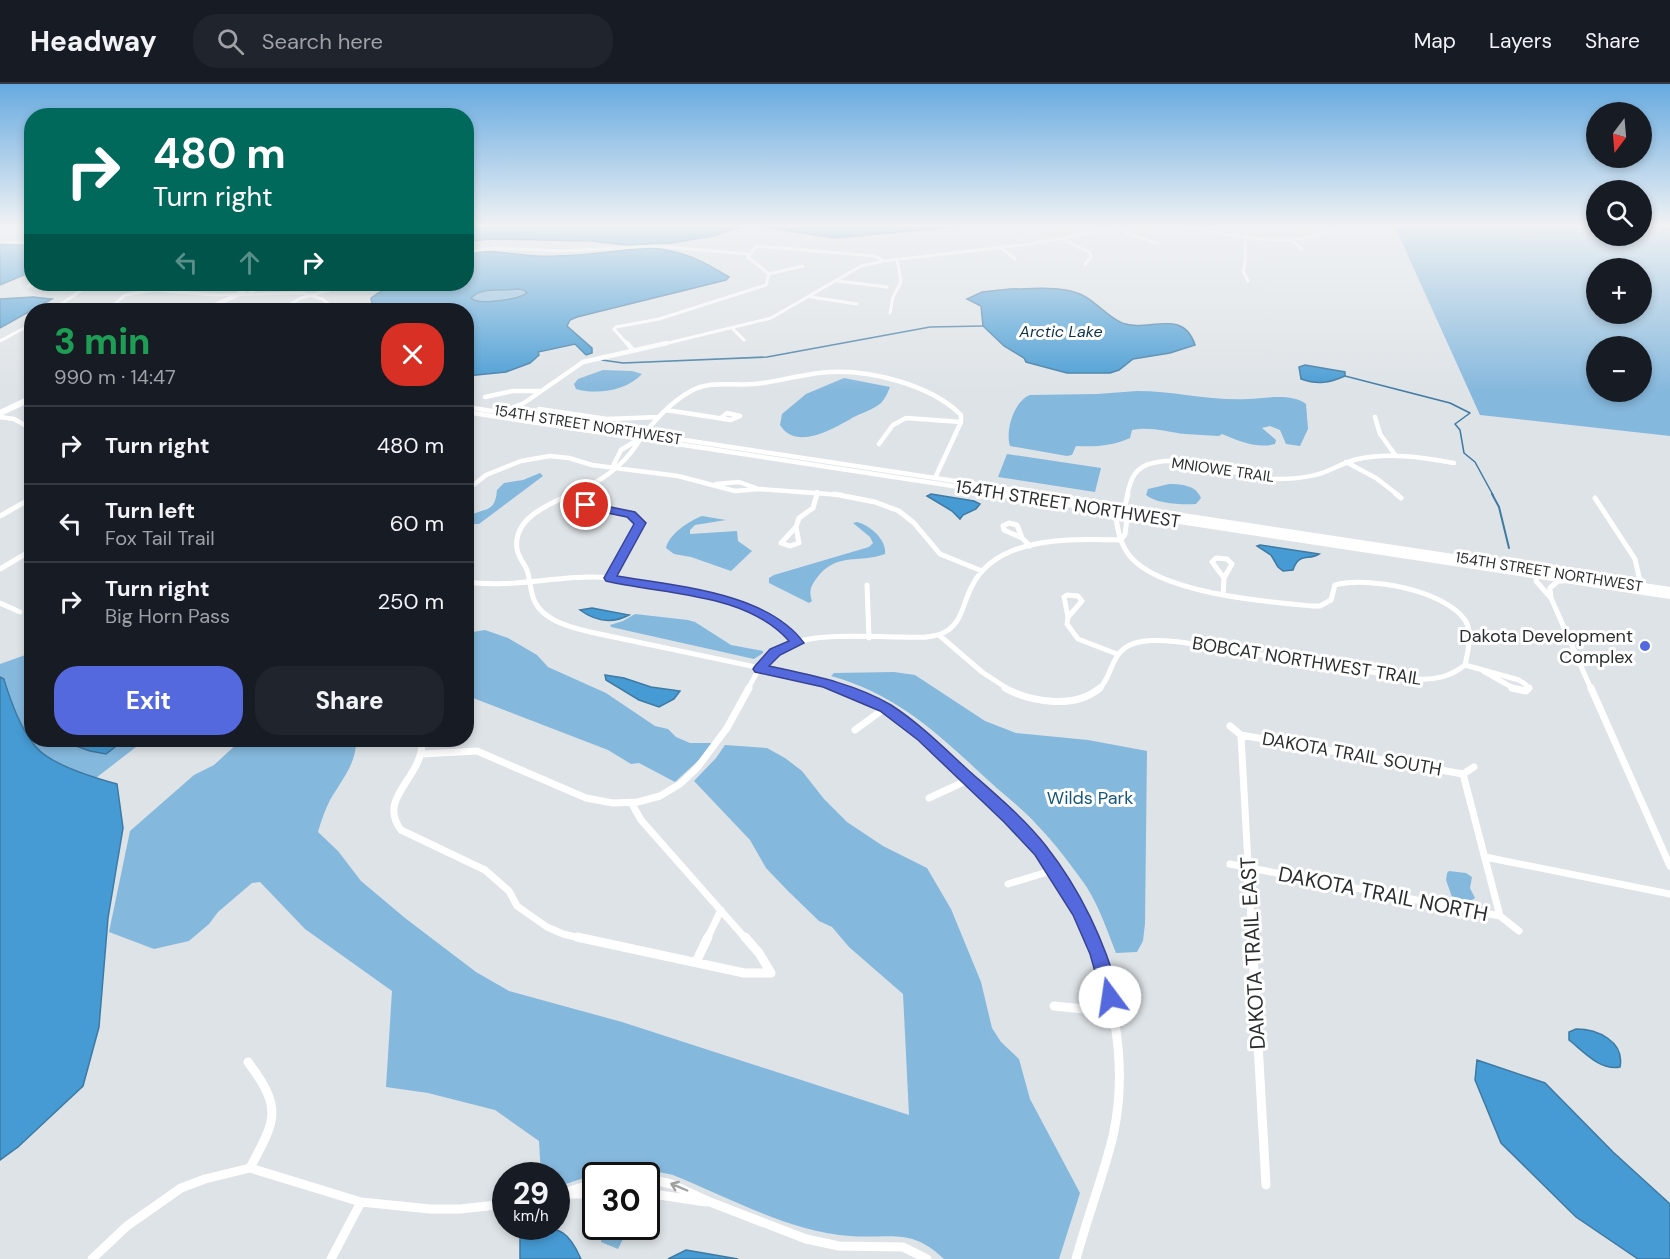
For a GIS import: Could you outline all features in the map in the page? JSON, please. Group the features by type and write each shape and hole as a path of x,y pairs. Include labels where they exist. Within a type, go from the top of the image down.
{"main road":[{"path":"223,303 243,295 247,291"},
{"path":"228,303 250,291"},
{"path":"0,407 24,396"},
{"path":"0,415 24,402"}],"street":[{"path":"633,350 614,329 616,327 659,319 757,289 766,285 767,282"},
{"path":"502,412 530,401 574,366 771,318 837,282"},
{"path":"845,282 887,287"},
{"path":"890,313 901,282"},
{"path":"62,303 80,291"},
{"path":"291,303 327,291"},
{"path":"113,303 132,292 243,295 281,292 313,295 330,303"},
{"path":"811,297 857,304"},
{"path":"733,329 744,340"},
{"path":"0,341 22,330"},
{"path":"935,478 961,422 957,409 941,399 889,378 849,372 811,374 753,384 709,384 692,390 666,410 641,436 633,449 593,485 538,511 520,532 516,547 528,572 530,596 541,610 567,624 608,636 827,683 885,708 915,730 1010,818 1041,851 1081,912 1093,939 1107,983 1119,1064 1117,1116 1112,1143 1076,1259"},
{"path":"486,398 521,390 542,391"},
{"path":"474,411 510,416 518,414 530,401"},
{"path":"539,409 622,420 647,415 659,417"},
{"name":"154TH STREET NORTHWEST","path":"474,410 518,414 641,436 935,478 1124,510"},
{"path":"666,410 721,418"},
{"name":"154TH STREET NORTHWEST","path":"474,411 1537,573 1670,590"},
{"path":"0,415 24,425"},
{"path":"1375,417 1380,434 1396,456"},
{"path":"879,444 892,425 906,418 961,422"},
{"name":"MNIOWE TRAIL","path":"1124,510 1135,471 1148,464 1181,462 1245,476 1289,479 1317,474 1346,462 1370,456 1396,456 1454,463"},
{"path":"474,484 486,475 521,461 540,457 560,457 612,468 678,476 735,491 759,489 848,496 899,511 914,523 940,554 982,571"},
{"path":"1346,462 1376,478 1401,498"},
{"path":"796,527 799,518 813,508 817,492"},
{"path":"568,495 586,505 631,514 639,520 639,527 610,578"},
{"path":"1595,498 1635,559 1641,586"},
{"path":"0,516 24,502"},
{"path":"1121,540 1125,534 1127,519 1124,510 1116,518 1116,528 1121,540 1131,556 1156,575 1192,589 1320,606 1331,600 1335,585 1348,580 1417,591 1442,600 1465,619 1469,629 1465,666 1517,678 1526,682 1529,688 1526,691 1514,689 1483,672"},
{"path":"1022,538 1030,546"},
{"path":"422,754 477,751 586,798 602,803 632,804 676,787 698,769 727,732 760,669 775,652 797,643 939,635 960,618 972,585 982,571 1000,557 1030,546 1056,541 1121,540"},
{"path":"0,569 24,555"},
{"path":"1537,573 1536,581 1551,598 1670,866"},
{"name":"154TH STREET NORTHWEST","path":"1537,573 1574,582 1670,596"},
{"path":"474,583 496,586 582,578 610,578 688,592 736,604 771,620 783,627 797,643"},
{"path":"1223,594 1224,578"},
{"path":"1551,598 1550,588 1553,584 1574,582"},
{"path":"867,585 869,638"},
{"path":"0,603 20,612"},
{"path":"939,635 1012,693 1038,700 1065,701 1090,694 1107,681 1117,654 1078,639 1067,624 1068,617"},
{"name":"BOBCAT NORTHWEST TRAIL","path":"1117,654 1132,644 1163,640 1416,679 1448,677 1465,666"},
{"path":"855,730 885,708"},
{"path":"1230,726 1241,735"},
{"name":"DAKOTA TRAIL SOUTH","path":"1241,735 1463,774"},
{"name":"DAKOTA TRAIL EAST","path":"1241,735 1266,1185"},
{"path":"422,747 422,754 390,814 393,823 401,830 485,870 508,891 517,906 547,927 563,933 744,973 771,973 759,953 641,820 632,804"},
{"path":"1474,767 1463,774 1500,916 1519,931"},
{"path":"929,798 968,780"},
{"path":"1485,857 1670,894"},
{"name":"DAKOTA TRAIL NORTH","path":"1230,864 1500,916"},
{"path":"1008,884 1054,870"},
{"path":"696,962 720,910"},
{"path":"1054,1006 1113,1012"},
{"path":"248,1062 271,1097 273,1109 268,1131 250,1168"},
{"path":"94,1258 158,1202 182,1188 205,1179 250,1168 361,1202 430,1209 492,1206"},
{"path":"660,1181 680,1186 710,1202 817,1242 856,1246 887,1244 907,1246 927,1259"},
{"path":"660,1195 710,1202"},
{"path":"331,1259 361,1202"}],"green space":[{"path":"1420,282 1586,282 1586,324 1652,324 1652,282 1670,282 1670,436 1480,415"},
{"path":"524,289 527,293 498,301 481,301 470,298 480,292"},
{"path":"603,370 632,371 642,374 620,388 593,392 576,389 574,384 578,379"},
{"path":"844,378 890,387 881,403 825,432 805,437 795,436 787,433 780,425 782,414 806,394"},
{"path":"1137,391 1220,399 1293,398 1306,404 1308,429 1300,446 1286,444 1280,430 1270,426 1262,428 1276,440 1275,444 1261,446 1248,444 1222,434 1219,436 1145,429 1132,430 1130,438 1117,443 1076,446 1072,455 1067,456 1010,446 1009,433 1012,417 1019,403 1030,395"},
{"path":"1007,454 1101,468 1095,492 998,477"},
{"path":"540,473 543,476 479,524 474,524 474,514 494,504 497,490 504,483 523,480"},
{"path":"1169,484 1192,488 1201,498 1196,504 1177,504 1156,500 1146,495 1148,489"},
{"path":"702,516 726,520 695,525 690,530 690,534 737,531 738,541 752,551 731,571 691,557 674,554 666,548 675,533"},
{"path":"857,522 877,534 885,549 885,554 840,561 824,570 814,582 811,590 812,601 809,603 769,583 769,578 774,575 869,547 873,543 870,537 853,523"},
{"path":"635,614 695,622 731,645 763,651 763,653 754,659 610,625"},
{"path":"485,630 508,638 537,655 548,667 606,693 655,726 668,729 676,737 690,743 713,743 701,758 675,782 639,763 631,764 608,750 474,698 474,632"},
{"path":"24,655 24,729 13,706 5,679 0,677 0,664"},
{"name":"Wilds Park","path":"894,672 915,675 985,721 1016,733 1088,740 1147,751 1145,924 1143,941 1137,952 1116,953 1099,910 1086,886 1050,839 1020,808 917,718 877,694 831,676 834,673"},
{"path":"725,745 767,748 785,758 802,771 824,799 847,822 883,846 927,868 951,909 981,982 992,1028 1001,1042 1019,1059 1030,1099 1080,1193 1059,1259 944,1259 921,1242 911,1238 850,1236 805,1228 782,1221 673,1175 660,1173 660,1162 582,1162 582,1178 570,1182 570,1162 540,1162 539,1141 495,1110 428,1093 386,1087 392,991 305,929 260,882 252,883 189,941 154,949 109,932 130,831 194,775 214,765 233,747 356,747 351,764 330,800 318,832 338,851 361,881 476,972 509,991 622,1022 909,1115 903,994 849,947 832,927 819,921 787,890 766,868 750,840 694,781"},
{"path":"136,747 96,778 48,758 36,748"},
{"path":"1449,871 1466,873 1472,877 1470,888 1475,898 1457,900 1452,897 1446,880"},
{"path":"601,1240 622,1240 618,1249 601,1242"}],"water":[{"path":"474,282 719,282 570,320 567,326 592,348 592,353 586,355 575,344 538,352 539,355 530,363 506,372 474,375 474,303 372,303 371,298 381,291 474,291","holes":["517,289 527,293 499,301 482,301 471,298 486,291"]},
{"name":"Arctic Lake","path":"1010,289 1067,290 1089,299 1122,323 1132,325 1173,324 1182,327 1195,345 1170,353 1133,359 1119,370 1110,373 1067,373 1026,362 1024,358 1004,346 983,326 981,306 967,299 982,292"},
{"path":"33,297 52,299 45,303 24,303 24,315 0,328 0,299"},
{"path":"1305,365 1345,372 1345,376 1323,382 1307,381 1301,379 1299,367"},
{"path":"931,494 980,504 960,519 952,511 927,496"},
{"path":"1257,546 1319,554 1301,559 1295,564 1293,570 1283,571 1271,555"},
{"path":"592,608 629,615 616,620 604,620 592,617 580,610"},
{"path":"605,675 624,678 651,687 680,691 674,699 659,707 639,700 606,680"},
{"path":"0,677 4,679 24,730 24,747 36,747 52,760 117,784 123,828 108,918 99,1027 83,1086 18,1147 0,1160"},
{"path":"79,747 115,747 106,754"},
{"path":"1576,1029 1592,1031 1608,1038 1618,1050 1620,1067 1599,1063 1569,1040 1569,1032"},
{"path":"1477,1060 1545,1083 1613,1152 1670,1204 1670,1259 1638,1259 1576,1217 1501,1143 1475,1080"},
{"path":"520,1240 570,1240 581,1259 520,1259"},
{"path":"686,1250 738,1259 668,1259"}],"waterway":[{"path":"602,360 623,363 767,357 930,327 983,326"},
{"path":"1345,376 1450,403 1470,413 1455,424 1460,430 1464,453 1475,462 1493,495"},
{"path":"1492,494 1499,507 1509,548"}],"place":[{"name":"Dakota Development Complex","path":"1645,646"}],"route":[{"path":"586,505 631,514 640,523 610,578 728,601 759,613 783,627 797,643 775,652 760,669 827,683 862,696 885,708 923,737 1010,818 1041,851 1081,912 1099,954 1110,997"}]}
